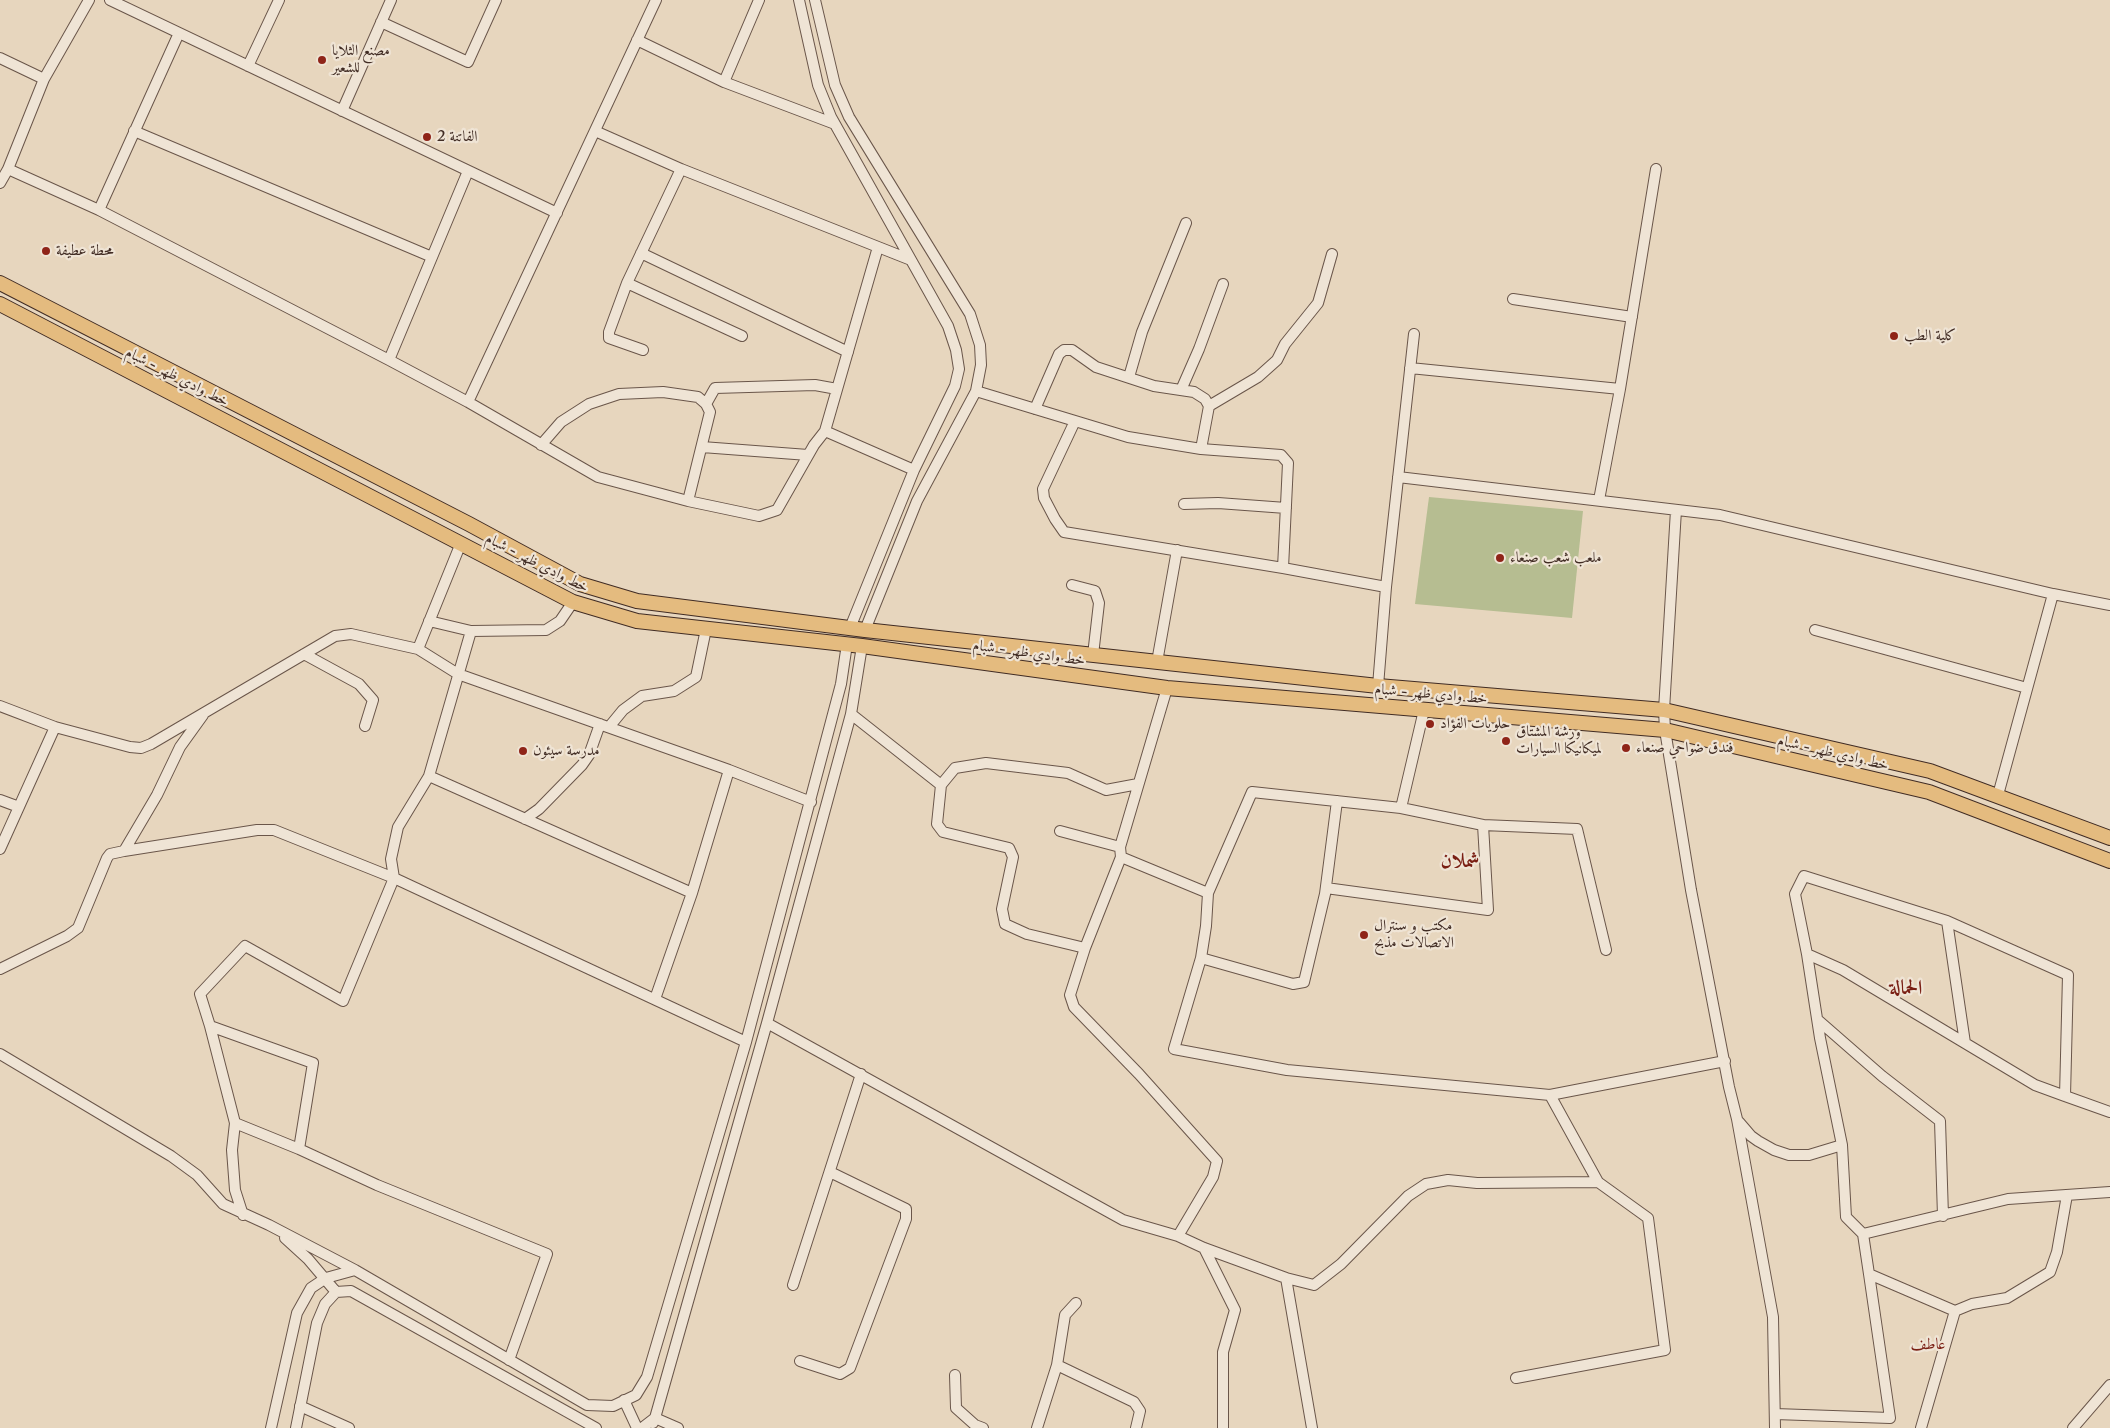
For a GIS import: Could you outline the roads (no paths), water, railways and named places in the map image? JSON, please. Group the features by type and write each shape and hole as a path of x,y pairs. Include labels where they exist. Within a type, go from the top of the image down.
{"main road":[{"name":"خط وادي ظهر - شبام","path":"0,283 469,524 580,584 637,601 865,630 1378,686 1664,710 1930,771 2110,838"},
{"name":"خط وادي ظهر - شبام","path":"0,304 573,602 637,621 847,644 1167,688 1665,730 1929,792 2110,861"},
{"path":"847,644 850,628"},
{"path":"862,646 865,630"}],"street":[{"path":"0,183 8,169 44,79 89,0"},
{"path":"110,0 556,213"},
{"path":"248,66 279,0"},
{"path":"342,110 391,0"},
{"path":"382,22 468,62 496,0"},
{"path":"468,402 656,0"},
{"path":"724,82 759,0"},
{"path":"799,0 818,84 835,124 948,326 956,350 959,369 955,386 914,470 850,628"},
{"path":"815,0 836,84 849,117 970,314 980,345 981,365 976,391 917,501 865,630"},
{"path":"99,210 179,33"},
{"path":"637,40 724,82 835,124"},
{"path":"0,58 44,79"},
{"path":"134,130 432,257"},
{"path":"595,131 681,169 911,260"},
{"path":"8,169 99,210 389,360 468,402 598,477 688,501 759,516 777,510 808,455 825,431 878,246"},
{"path":"643,350 609,338 609,332 626,283 681,169"},
{"path":"1599,500 1620,389 1656,169"},
{"path":"389,360 468,171"},
{"path":"1129,378 1142,332 1186,223"},
{"path":"642,253 848,352"},
{"path":"1209,406 1258,377 1277,360 1285,344 1318,304 1332,254"},
{"path":"626,283 742,336"},
{"path":"1181,390 1199,349 1223,284"},
{"path":"1512,299 1632,317"},
{"path":"1378,686 1386,587 1414,334"},
{"path":"1035,409 1059,354 1064,350 1072,350 1096,367 1154,386 1194,392 1205,399 1209,406 1201,449"},
{"path":"1410,368 1620,389"},
{"path":"706,404 715,388 815,385 837,389"},
{"path":"976,391 1128,437 1201,449 1281,455 1288,463 1283,568"},
{"path":"541,444 561,422 589,404 619,394 663,392 698,397 706,404 710,412 688,501"},
{"path":"1075,421 1043,489 1044,498 1064,532 1386,587"},
{"path":"825,431 914,470"},
{"path":"702,448 808,455"},
{"path":"1398,477 1720,515 2110,606"},
{"path":"1184,504 1218,503 1286,508"},
{"path":"1676,510 1664,710 1665,730 1691,890 1737,1119 1773,1317 1775,1428"},
{"path":"418,649 461,543"},
{"path":"1157,662 1177,550"},
{"path":"1072,586 1094,591 1099,603 1092,655"},
{"path":"1998,795 2053,594"},
{"path":"429,621 471,631 546,630 560,621 573,602"},
{"path":"526,819 544,804 582,765 604,726 623,710 642,696 674,692 696,677 706,629"},
{"path":"1815,630 2027,688"},
{"path":"243,1215 235,1190 232,1150 235,1124 200,994 245,946 343,1001 394,878 391,859 398,828 430,776 471,631"},
{"path":"0,706 55,727 130,747 141,748 151,744 335,636 344,634 418,649 458,674 728,770 811,802"},
{"path":"0,1054 171,1156 197,1175 223,1204 243,1215 269,1225 355,1270 586,1405 613,1406 636,1395 647,1377 746,1042 841,684 847,644"},
{"path":"653,1423 767,1023 851,714 862,646"},
{"path":"304,654 359,684 373,700 365,726"},
{"path":"1167,688 1120,852 1070,995 1074,1007 1146,1081 1217,1161 1213,1177 1178,1236"},
{"path":"124,851 157,795 180,746 206,710"},
{"path":"1401,808 1424,710"},
{"path":"851,714 941,785"},
{"path":"0,849 55,727"},
{"path":"1085,948 1027,934 1005,924 1002,909 1013,857 1011,852 1009,848 943,832 937,824 941,785 955,768 986,763 1068,773 1106,790 1138,784"},
{"path":"655,999 692,893 728,770"},
{"path":"430,776 692,893"},
{"path":"1606,950 1577,829 1483,825 1401,808 1252,792 1208,893 1206,926 1201,958 1174,1049 1287,1070 1550,1095 1725,1061"},
{"path":"0,800 19,807"},
{"path":"1201,958 1293,984 1304,982 1326,888 1337,801"},
{"path":"1326,888 1488,910 1483,825"},
{"path":"0,969 67,936 78,928 110,854 257,830 274,830 394,878 746,1042"},
{"path":"1060,830 1120,852 1208,893"},
{"path":"1775,1414 1890,1418 1864,1234 1846,1217 1842,1146 1795,894 1804,876 1947,921 2068,975 2066,1096"},
{"path":"1947,921 1965,1043"},
{"path":"1807,954 1843,970 2035,1084 2110,1112"},
{"path":"1819,1021 1882,1076 1940,1121 1943,1216"},
{"path":"767,1023 1123,1220 1178,1236 1204,1248 1286,1278 1314,1285 1341,1264 1408,1196 1426,1184 1448,1180 1477,1183 1598,1182"},
{"path":"210,1026 313,1064 299,1149"},
{"path":"793,1285 861,1074"},
{"path":"1516,1378 1665,1350 1648,1218 1598,1182 1550,1095"},
{"path":"1737,1119 1751,1136 1758,1141 1774,1150 1789,1155 1809,1155 1842,1146"},
{"path":"235,1124 299,1149 377,1185 547,1254 509,1360"},
{"path":"800,1361 840,1374 850,1368 906,1219 906,1208 830,1172"},
{"path":"1864,1234 2008,1199 2110,1192"},
{"path":"1869,1274 1955,1311 1972,1304 2007,1298 2050,1272 2057,1252 2067,1195"},
{"path":"269,1225 292,1244 326,1278 336,1292"},
{"path":"1204,1248 1235,1310 1223,1352 1223,1428"},
{"path":"272,1428 297,1313 311,1288 326,1278 355,1270"},
{"path":"1286,1278 1312,1428"},
{"path":"296,1428 318,1324 325,1304 336,1292 351,1291 596,1428"},
{"path":"1037,1428 1057,1365 1066,1315 1076,1303"},
{"path":"1920,1428 1955,1311"},
{"path":"1057,1365 1134,1402 1140,1411 1136,1428"},
{"path":"955,1375 956,1408 975,1425 983,1428"},
{"path":"2073,1428 2110,1386"},
{"path":"624,1400 637,1428"},
{"path":"300,1406 349,1428"},
{"path":"642,1428 653,1423 678,1428"}],"place":[{"name":"مصنع الثلايا للشعير","path":"322,60"},
{"name":"الفاتنة 2","path":"427,137"},
{"name":"محطة عطيفة","path":"46,251"},
{"name":"كلية الطب","path":"1894,336"},
{"name":"ملعب شعب صنعاء","path":"1500,558"},
{"name":"حلويات الفؤاد","path":"1430,724"},
{"name":"ورشة المشتاق لميكانيكا السيارات","path":"1506,741"},
{"name":"فندق ضواحي صنعاء","path":"1626,748"},
{"name":"مدرسة سيئون","path":"523,751"},
{"name":"مكتب و سنترال الاتصالات مذبح","path":"1364,935"}],"district":[{"name":"شملان","path":"1460,861"},
{"name":"الحمالة","path":"1906,988"},
{"name":"عاطف","path":"1928,1344"}]}
